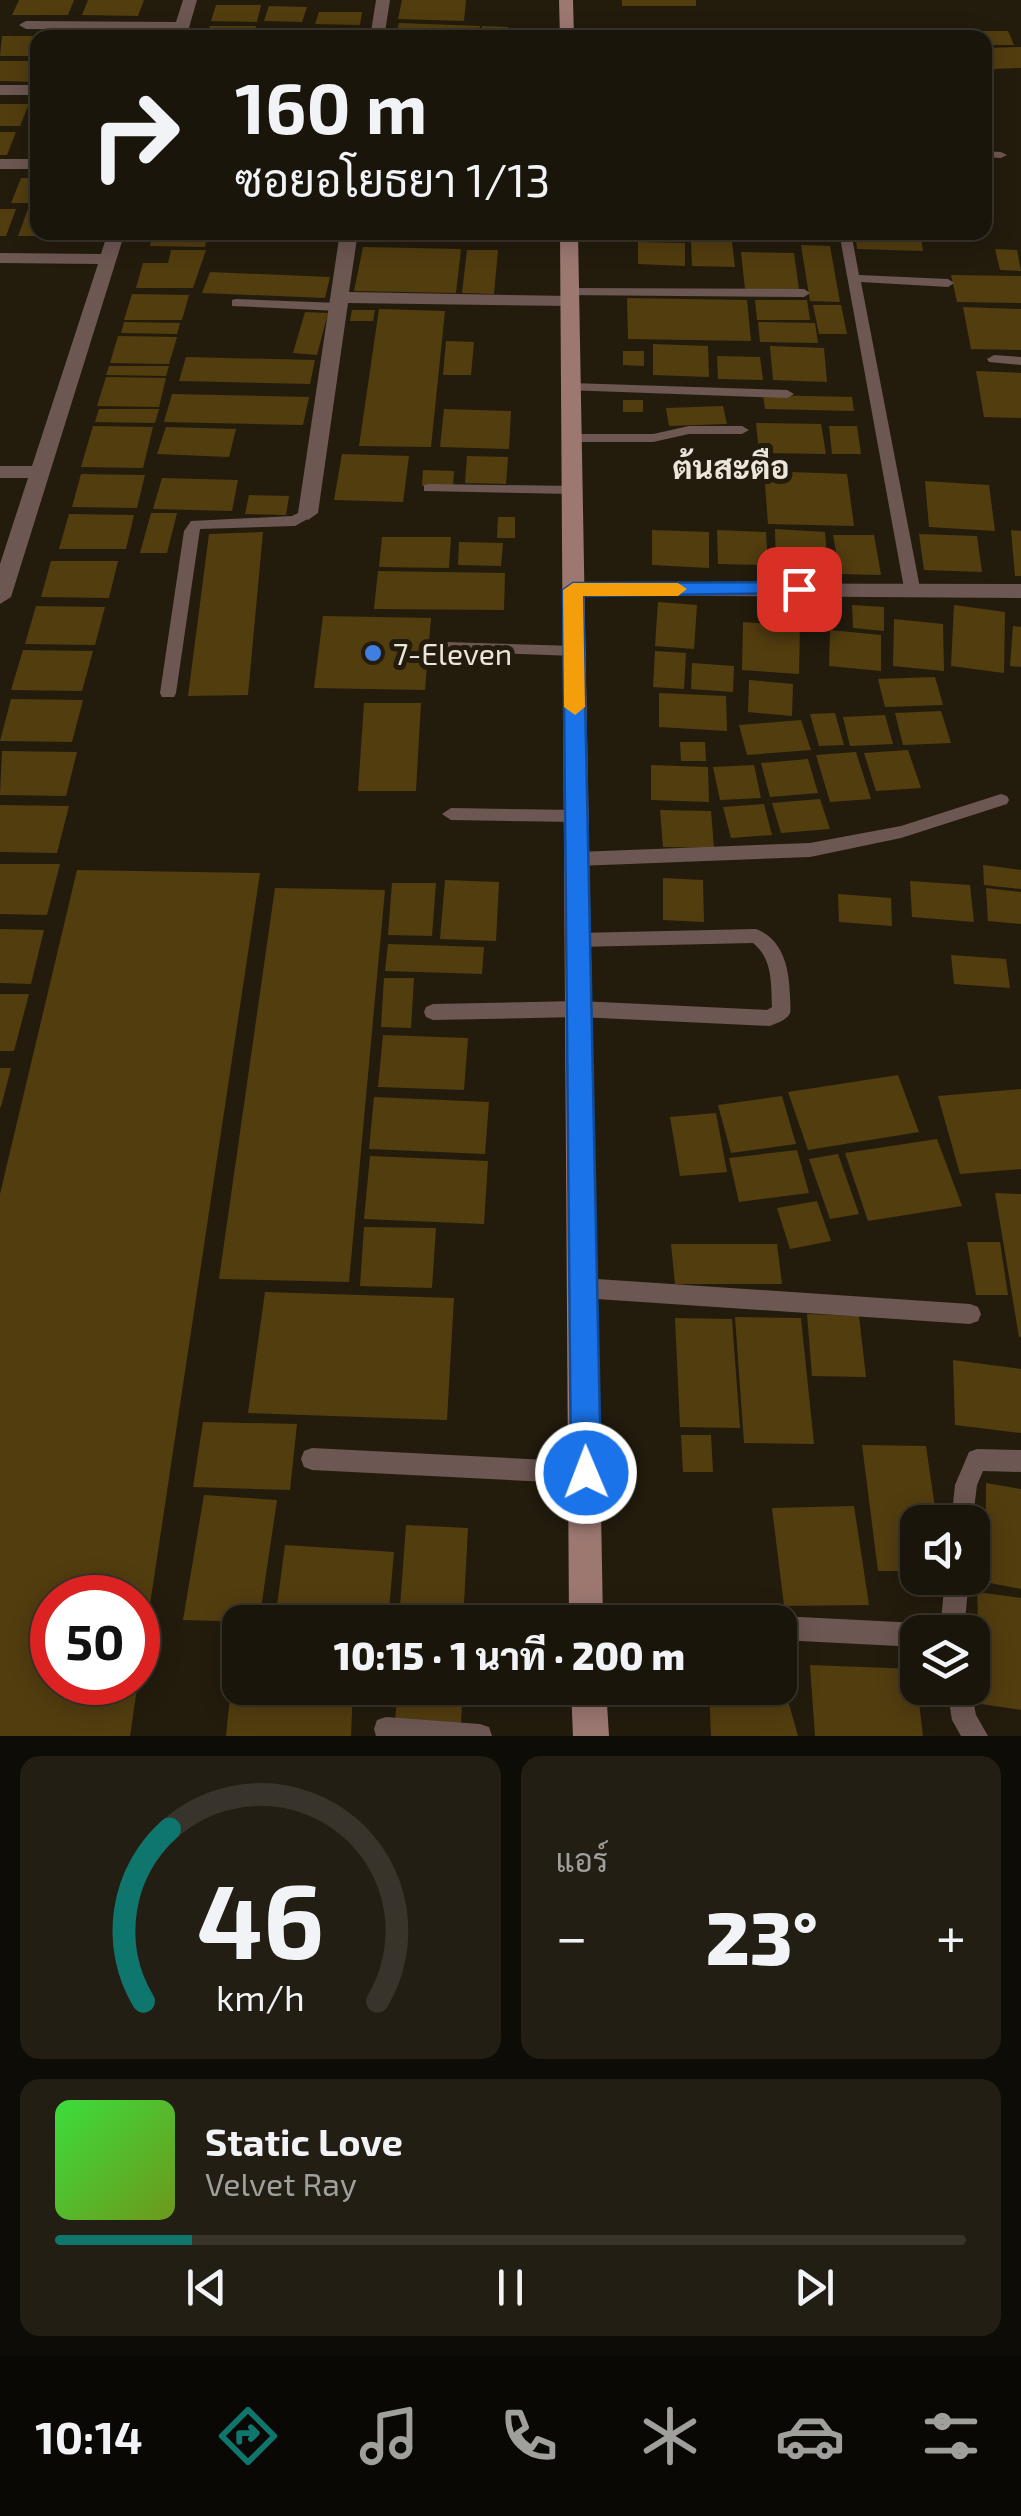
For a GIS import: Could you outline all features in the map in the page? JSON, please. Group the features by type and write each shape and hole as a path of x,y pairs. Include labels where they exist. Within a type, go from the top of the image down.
{"main road":[{"path":"566,0 567,30"},
{"path":"569,240 586,1605"},
{"path":"590,1705 591,1736"}],"street":[{"path":"181,30 190,0"},
{"path":"378,30 382,0"},
{"path":"26,25 136,30"},
{"path":"0,90 30,90"},
{"path":"0,164 30,164"},
{"path":"0,597 114,240"},
{"path":"308,513 348,240"},
{"path":"0,258 108,259"},
{"path":"340,302 570,297"},
{"path":"0,472 38,472"},
{"path":"573,590 912,588 1021,592"}],"lane":[{"path":"992,154 1001,154"},
{"path":"847,240 912,588"},
{"path":"854,278 948,283"},
{"path":"570,297 804,294"},
{"path":"236,303 340,302"},
{"path":"994,359 1021,361"},
{"path":"571,388 787,394"},
{"path":"572,438 653,438 689,430 742,430"},
{"path":"429,488 572,490"},
{"path":"168,693 191,531 196,524 295,522 308,513"},
{"path":"445,647 574,651"},
{"path":"577,859 810,850 900,832 1002,800"},
{"path":"452,814 576,816"},
{"path":"434,1012 579,1009 770,1018 781,1011 775,954 768,942 756,936 577,940"},
{"path":"582,1288 970,1314"},
{"path":"312,1460 586,1473"},
{"path":"965,1505 970,1468 978,1460 1021,1462"},
{"path":"797,1629 900,1634"},
{"path":"962,1705 964,1720 976,1736"},
{"path":"386,1729 480,1736"}],"building":[{"path":"19,0 74,0 68,15 12,15"},
{"path":"88,0 144,0 138,16 82,15"},
{"path":"402,0 466,0 464,21 398,19"},
{"path":"622,0 696,0 696,6 622,6"},
{"path":"216,5 261,5 257,22 211,21"},
{"path":"269,6 307,7 302,22 264,21"},
{"path":"319,12 362,12 360,25 315,24"},
{"path":"399,23 480,26 479,30 397,30"},
{"path":"210,26 256,26 255,30 209,30"},
{"path":"482,26 508,27 508,30 482,30"},
{"path":"992,31 1008,31 1014,45 992,45"},
{"path":"2,36 30,36 30,56 0,56"},
{"path":"1021,47 1021,68 994,69 992,48"},
{"path":"0,61 30,61 30,82 0,81"},
{"path":"0,104 29,104 20,126 0,126"},
{"path":"0,132 16,132 7,155 0,155"},
{"path":"21,178 30,178 30,203 11,203"},
{"path":"0,209 16,209 6,236 0,236"},
{"path":"28,209 30,209 30,236 18,236"},
{"path":"152,240 206,240 205,247 150,246"},
{"path":"856,240 921,240 923,251 857,249"},
{"path":"638,242 685,243 685,266 638,264"},
{"path":"691,242 732,242 735,267 692,266"},
{"path":"801,245 830,246 840,302 810,301"},
{"path":"363,247 461,249 456,293 354,291"},
{"path":"995,249 1017,250 1021,271 1000,270"},
{"path":"171,250 206,250 193,288 136,288 143,263 168,263"},
{"path":"467,250 498,250 494,294 462,293"},
{"path":"741,252 794,253 799,289 745,289"},
{"path":"210,272 330,277 325,298 202,293"},
{"path":"951,275 1021,276 1021,303 957,302"},
{"path":"132,294 189,295 182,320 124,320"},
{"path":"627,298 747,300 751,341 628,339"},
{"path":"755,300 807,300 810,320 757,320"},
{"path":"813,305 841,305 847,334 819,334"},
{"path":"963,307 1021,309 1021,350 971,349"},
{"path":"379,309 445,311 431,447 359,446"},
{"path":"352,310 375,310 373,321 350,321"},
{"path":"305,312 328,313 317,355 293,353"},
{"path":"124,322 180,323 177,334 121,333"},
{"path":"758,322 815,323 818,343 760,342"},
{"path":"118,336 177,337 169,364 110,363"},
{"path":"446,341 474,342 471,375 443,375"},
{"path":"653,344 708,346 709,377 653,375"},
{"path":"770,346 824,348 827,382 773,380"},
{"path":"623,351 644,351 644,366 623,365"},
{"path":"717,356 760,357 763,380 718,379"},
{"path":"186,357 315,360 310,384 179,381"},
{"path":"109,366 169,366 166,376 106,375"},
{"path":"976,371 1021,373 1021,418 984,417"},
{"path":"106,377 166,378 159,407 97,406"},
{"path":"172,394 309,397 303,425 164,422"},
{"path":"763,395 852,397 854,411 765,409"},
{"path":"623,400 643,400 643,412 623,412"},
{"path":"723,406 727,424 669,426 666,408"},
{"path":"99,409 159,409 155,423 95,422"},
{"path":"444,409 511,411 509,449 440,447"},
{"path":"756,423 821,424 826,454 759,453"},
{"path":"93,426 153,427 143,468 81,467"},
{"path":"829,426 857,426 861,454 832,454"},
{"path":"166,427 236,429 229,457 157,454"},
{"path":"342,454 409,456 403,502 334,500"},
{"path":"467,456 508,457 506,484 465,483"},
{"path":"423,470 454,471 453,486 422,486"},
{"path":"764,471 847,474 854,526 768,524"},
{"path":"81,474 145,475 137,508 72,507"},
{"path":"162,478 238,480 232,511 153,509"},
{"path":"925,481 989,485 995,531 929,527"},
{"path":"249,495 289,496 286,515 245,514"},
{"path":"151,513 177,513 167,553 140,553"},
{"path":"69,514 134,515 126,549 59,549"},
{"path":"498,517 515,517 515,538 497,538"},
{"path":"775,529 825,532 828,570 776,568"},
{"path":"652,530 709,532 709,568 652,565"},
{"path":"717,530 766,532 768,565 718,564"},
{"path":"1011,530 1021,531 1021,576 1015,576"},
{"path":"263,532 248,695 188,696 209,534"},
{"path":"919,534 977,536 982,572 924,570"},
{"path":"833,535 874,535 881,575 840,574"},
{"path":"382,537 451,537 449,568 379,567"},
{"path":"459,542 503,543 501,566 458,565"},
{"path":"51,561 118,561 109,598 41,597"},
{"path":"378,571 505,573 504,610 374,609"},
{"path":"658,602 697,605 694,649 655,646"},
{"path":"852,605 884,607 884,631 853,628"},
{"path":"954,605 1005,612 1004,673 951,666"},
{"path":"36,606 105,607 95,645 25,644"},
{"name":"7-Eleven","path":"323,616 431,618 425,690 314,688"},
{"path":"894,619 943,624 944,671 893,666"},
{"path":"743,622 800,626 799,674 742,670"},
{"path":"1013,626 1021,627 1021,667 1010,666"},
{"path":"830,630 881,635 881,671 829,666"},
{"path":"23,650 93,651 82,691 11,690"},
{"path":"655,651 686,653 684,689 653,687"},
{"path":"692,663 734,666 733,692 691,689"},
{"path":"935,677 943,705 885,707 878,679"},
{"path":"749,680 793,684 792,716 748,712"},
{"path":"659,693 726,696 727,731 659,727"},
{"path":"11,699 83,700 72,742 0,741"},
{"path":"364,703 421,703 416,791 358,791"},
{"path":"941,711 951,743 903,745 895,713"},
{"path":"835,713 844,745 819,746 810,714"},
{"path":"885,715 893,744 850,746 843,717"},
{"path":"801,720 811,750 747,755 739,725"},
{"path":"680,742 705,742 706,761 681,761"},
{"path":"908,750 921,788 876,791 864,753"},
{"path":"2,751 77,752 66,796 0,795"},
{"path":"856,752 871,799 830,802 816,755"},
{"path":"808,759 818,793 770,797 761,763"},
{"path":"651,765 708,767 709,802 651,800"},
{"path":"754,765 761,798 720,800 713,767"},
{"path":"820,799 830,829 781,833 772,803"},
{"path":"764,804 772,835 731,838 723,807"},
{"path":"0,805 69,806 57,853 0,852"},
{"path":"660,810 711,811 714,848 663,847"},
{"path":"0,864 60,864 47,915 0,914"},
{"path":"983,865 1021,870 1021,889 984,885"},
{"path":"77,870 260,873 154,1575 30,1575 30,1705 135,1705 130,1736 0,1736 0,1194"},
{"path":"663,878 703,880 704,922 663,920"},
{"path":"445,880 499,882 496,941 440,939"},
{"path":"910,881 970,885 974,922 912,917"},
{"path":"392,883 436,883 432,936 388,935"},
{"path":"275,888 385,890 349,1282 219,1279"},
{"path":"986,888 1021,892 1021,924 988,921"},
{"path":"838,894 891,898 892,926 839,922"},
{"path":"0,929 44,930 31,984 0,983"},
{"path":"388,944 484,947 482,974 385,971"},
{"path":"951,955 1006,959 1010,988 954,984"},
{"path":"384,978 414,978 411,1028 381,1027"},
{"path":"0,994 29,994 14,1051 0,1051"},
{"path":"383,1035 468,1038 464,1090 378,1087"},
{"path":"0,1068 11,1068 1,1107 0,1107"},
{"path":"898,1075 919,1132 808,1150 788,1092"},
{"path":"1021,1089 1021,1169 960,1174 938,1096"},
{"path":"782,1096 796,1144 731,1153 718,1105"},
{"path":"374,1097 489,1102 485,1154 369,1149"},
{"path":"716,1113 727,1172 680,1176 670,1117"},
{"path":"937,1139 962,1206 868,1221 845,1153"},
{"path":"797,1150 809,1193 739,1202 729,1158"},
{"path":"838,1154 859,1214 830,1219 809,1159"},
{"path":"370,1156 488,1161 484,1224 364,1219"},
{"path":"995,1193 1021,1194 1021,1337 1019,1337"},
{"path":"817,1201 831,1241 790,1249 777,1208"},
{"path":"364,1227 436,1228 432,1288 360,1286"},
{"path":"967,1242 1000,1242 1008,1295 976,1295"},
{"path":"671,1244 777,1244 782,1284 675,1284"},
{"path":"265,1292 454,1298 447,1420 248,1413"},
{"path":"807,1314 859,1316 866,1377 812,1376"},
{"path":"735,1317 801,1318 814,1444 744,1443"},
{"path":"675,1318 732,1319 740,1428 680,1427"},
{"path":"953,1360 1021,1369 1021,1433 955,1425"},
{"path":"203,1422 297,1424 290,1490 193,1487"},
{"path":"681,1435 711,1435 713,1472 683,1472"},
{"path":"862,1445 926,1446 935,1505 900,1505 900,1571 878,1571"},
{"path":"986,1483 1021,1489 1021,1589 990,1583 990,1505 986,1505"},
{"path":"204,1495 277,1500 262,1605 222,1605 222,1621 183,1620"},
{"path":"854,1506 869,1605 784,1605 772,1508"},
{"path":"406,1525 468,1528 464,1605 400,1605"},
{"path":"285,1545 394,1552 389,1605 277,1605"},
{"path":"977,1595 1021,1598 1021,1710 988,1705 990,1615 978,1615"},
{"path":"810,1665 900,1668 900,1705 919,1705 923,1736 815,1736"},
{"path":"229,1705 352,1705 351,1736 226,1736"},
{"path":"396,1705 462,1705 461,1723 395,1721"},
{"path":"710,1705 789,1705 798,1736 711,1736"}],"slow traffic":[{"path":"575,707 573,590 678,589"}],"place":[{"name":"7-Eleven","path":"373,653"}],"district":[{"name":"ต้นสะตือ","path":"731,466"}],"route":[{"path":"586,1473 573,590 799,589"}]}
